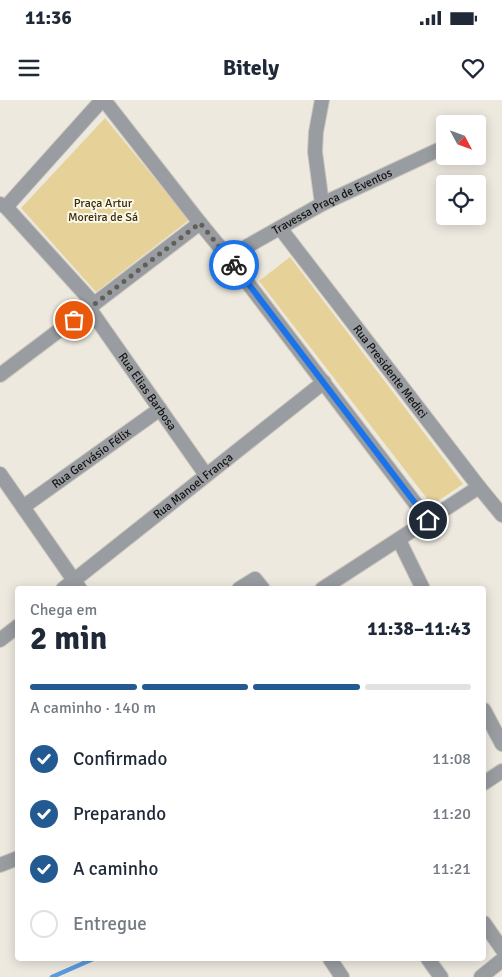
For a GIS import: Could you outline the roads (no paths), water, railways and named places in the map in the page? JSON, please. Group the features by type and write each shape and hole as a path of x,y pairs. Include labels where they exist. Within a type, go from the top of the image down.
{"street":[{"path":"91,306 3,206 103,100 228,257 428,520"},
{"path":"322,100 316,132 315,152 322,204"},
{"name":"Travessa Praça de Eventos","path":"228,257 322,204 436,151"},
{"path":"0,375 200,223"},
{"name":"Rua Presidente Medici","path":"280,228 502,515"},
{"name":"Rua Elias Barbosa","path":"91,306 206,475"},
{"name":"Rua Manoel França","path":"72,586 206,475 324,382"},
{"name":"Rua Gervásio Félix","path":"23,507 160,409"},
{"path":"0,474 23,507 72,586"},
{"path":"327,586 479,487"},
{"path":"399,540 422,586"},
{"path":"0,640 15,628"},
{"path":"486,714 502,744"},
{"path":"486,782 502,771"},
{"path":"0,865 15,859"},
{"path":"486,926 502,949"},
{"path":"481,977 502,960"},
{"path":"331,961 342,977"},
{"path":"429,961 441,977"}],"waterway":[{"path":"52,977 88,961"}],"park label":[{"name":"Praça Artur Moreira de Sá","path":"103,210"}]}
